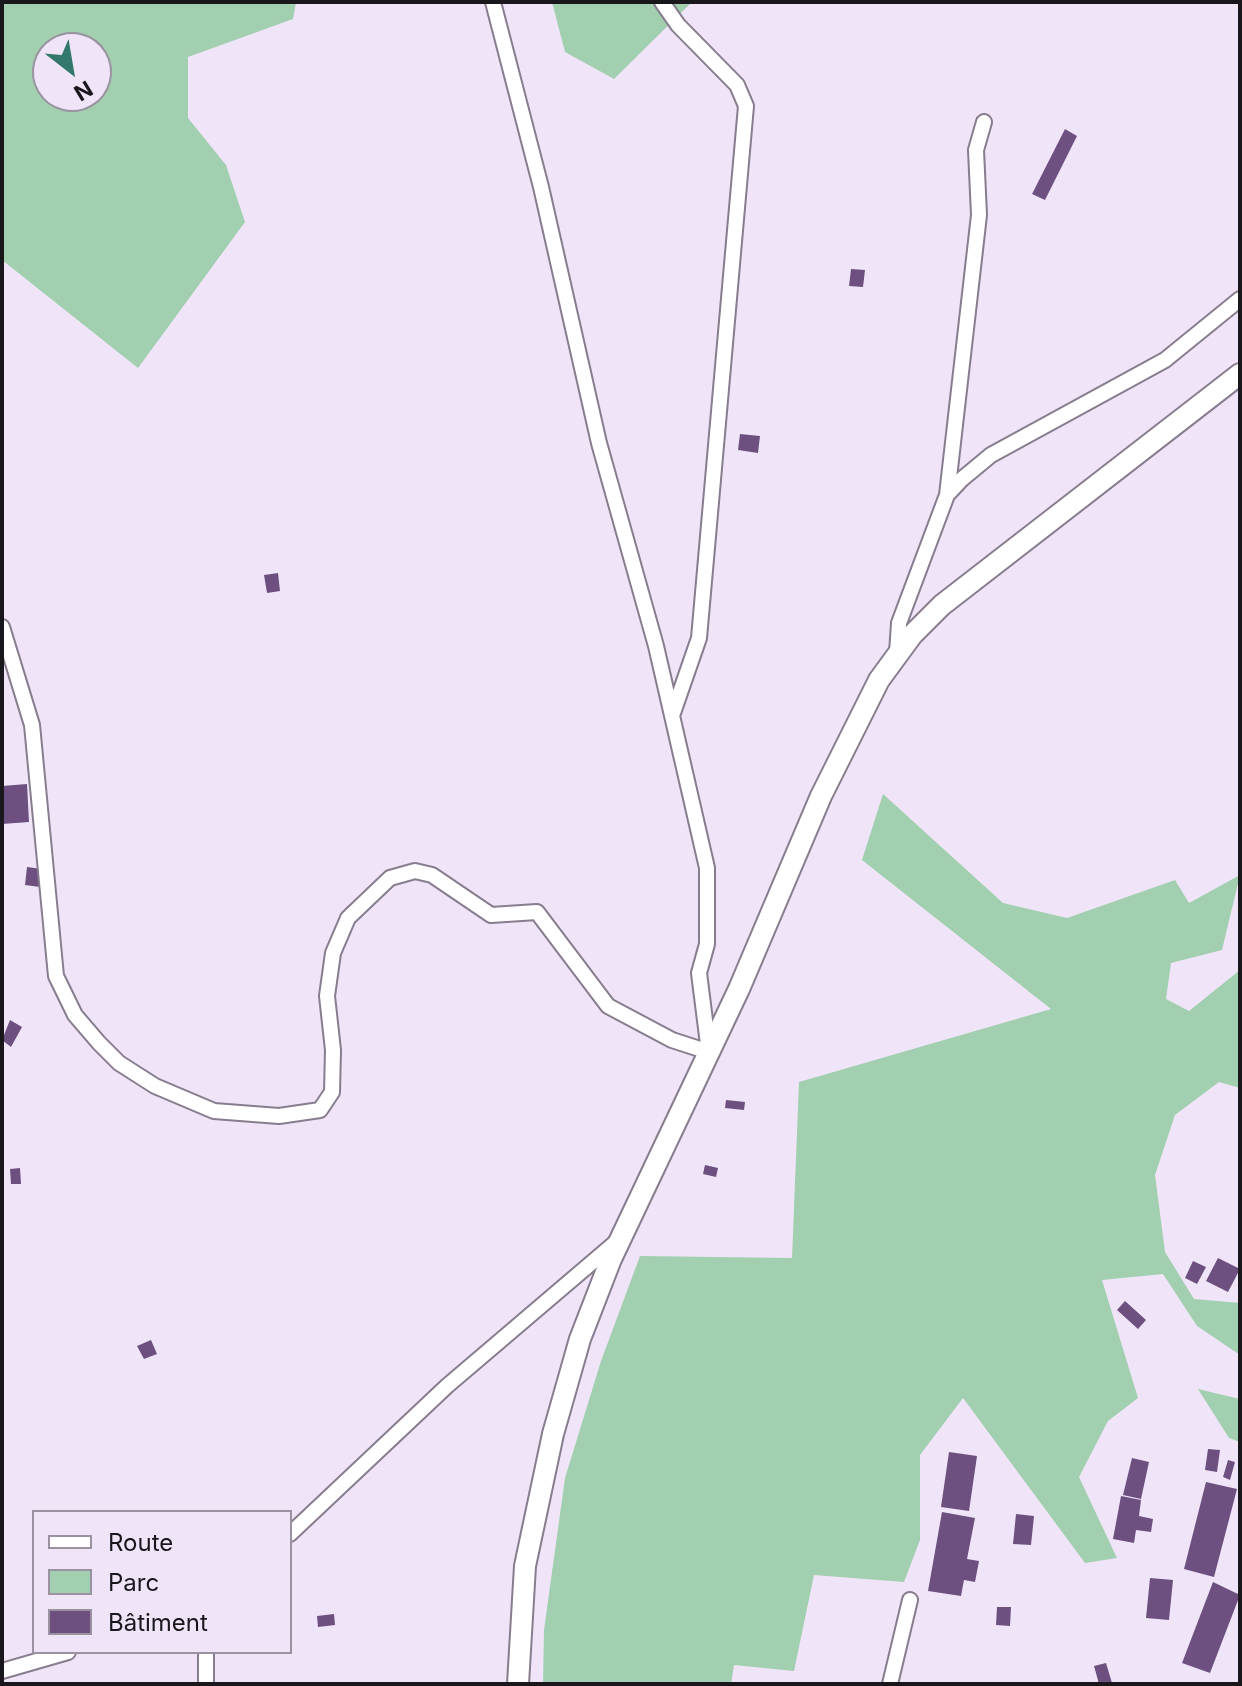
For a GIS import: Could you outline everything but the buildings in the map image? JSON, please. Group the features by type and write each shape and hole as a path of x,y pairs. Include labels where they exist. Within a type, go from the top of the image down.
{"main road":[{"path":"518,1684 525,1566 553,1434 580,1339 611,1259 709,1052 832,772 879,680 897,653 942,605 1240,374"}],"street":[{"path":"2,627 32,725 56,976 75,1015 99,1043 119,1063 155,1086 214,1111 279,1116 320,1110 332,1092 333,1050 327,996 333,953 348,918 390,878 415,871 432,875 491,915 537,912 608,1006 672,1040 709,1052 699,973 707,944 707,868 672,714 599,443 541,187 493,2"},
{"path":"662,2 678,25 737,85 746,106 699,638 672,714"},
{"path":"897,653 899,623 947,495 979,215 976,150 984,122"},
{"path":"947,495 991,455 1165,360 1240,299"},
{"path":"292,1532 447,1386 625,1234"},
{"path":"890,1684 910,1600"},
{"path":"2,1671 61,1654"},
{"path":"206,1654 206,1684"}],"green space":[{"path":"2,2 296,2 293,19 188,57 188,118 226,165 245,222 138,368 2,260"},
{"path":"552,2 692,2 614,79 565,52"},
{"path":"883,794 1003,903 1067,918 1175,880 1189,903 1240,875 1222,950 1171,963 1166,999 1189,1011 1240,970 1240,1088 1219,1082 1175,1115 1155,1175 1165,1252 1194,1299 1240,1303 1240,1355 1197,1326 1163,1274 1102,1280 1138,1398 1108,1421 1079,1477 1117,1558 1085,1563 963,1398 920,1455 920,1540 904,1582 814,1575 794,1671 734,1665 731,1684 543,1684 544,1630 565,1478 601,1361 640,1256 792,1258 799,1082 1051,1009 862,860"},
{"path":"1198,1389 1240,1399 1240,1442 1229,1438"}]}
